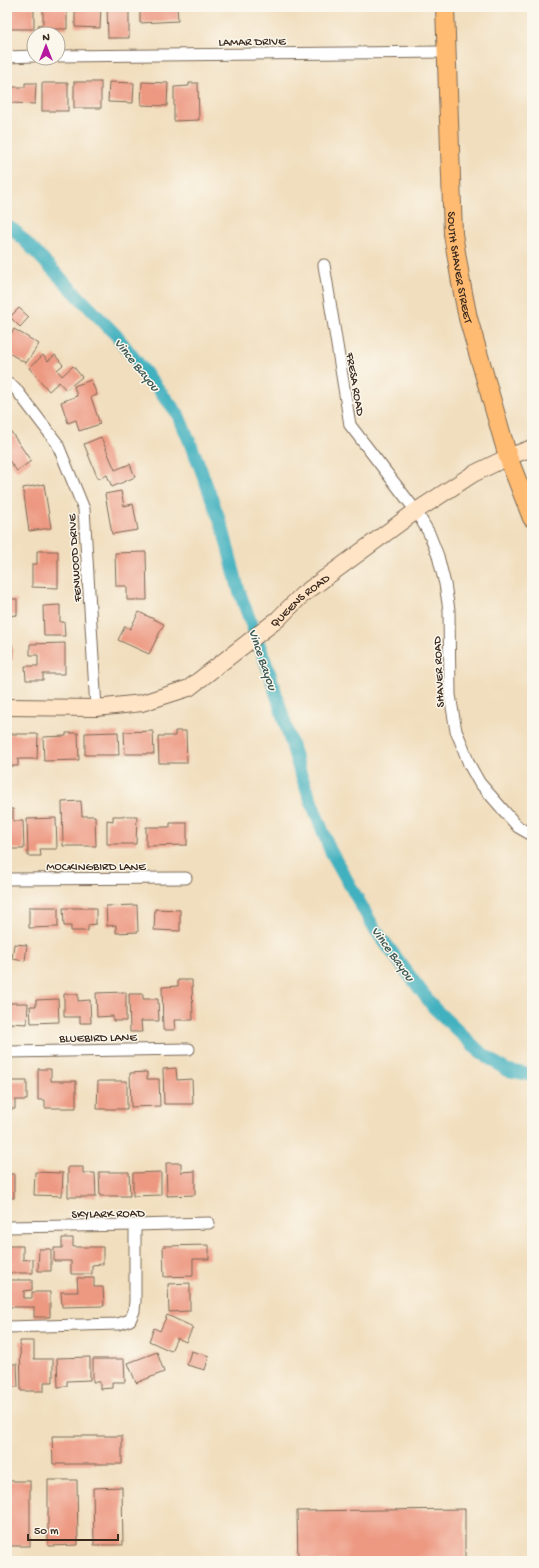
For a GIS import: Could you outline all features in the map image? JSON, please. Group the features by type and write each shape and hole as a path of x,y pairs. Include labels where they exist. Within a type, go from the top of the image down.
{"main road":[{"name":"SOUTH SHAVER STREET","path":"445,7 453,234 468,318 508,457 532,518"}],"street":[{"name":"LAMAR DRIVE","path":"66,56 446,52"},
{"path":"7,56 26,56"},
{"name":"FRESA ROAD","path":"324,265 350,425 416,511"},
{"name":"FENWOOD DRIVE","path":"7,382 15,388 57,443 84,509 96,708"},
{"name":"QUEENS ROAD","path":"7,707 96,708 142,703 189,688 278,619 302,595 416,511 473,474 508,457 532,448"},
{"name":"SHAVER ROAD","path":"416,511 430,533 445,584 449,610 450,695 456,731 469,764 479,782 518,827 532,835"},
{"name":"MOCKINGBIRD LANE","path":"7,879 186,878"},
{"name":"BLUEBIRD LANE","path":"7,1052 189,1049"},
{"name":"SKYLARK ROAD","path":"7,1227 135,1226 209,1223"},
{"path":"7,1327 118,1324 130,1320 134,1311 135,1302 135,1226"}],"building":[{"path":"8,7 34,7 34,26 26,26 26,29 8,29"},
{"path":"43,7 67,7 67,29 66,26 38,26 43,24"},
{"path":"75,7 101,7 100,28 75,27"},
{"path":"107,7 129,7 129,38 108,38"},
{"path":"140,7 177,7 178,21 140,23"},
{"path":"74,82 101,82 101,108 74,108"},
{"path":"109,82 134,83 133,103 108,102"},
{"path":"142,82 168,83 167,106 141,105"},
{"path":"25,83 36,83 35,104 11,103 11,87 25,87"},
{"path":"42,83 68,83 68,111 42,111"},
{"path":"189,83 198,83 199,120 174,121 174,87 189,86"},
{"path":"19,308 29,317 20,327 10,317"},
{"path":"14,329 39,344 26,363 7,352 7,339"},
{"path":"43,355 48,361 55,355 63,365 57,370 62,376 73,366 82,377 66,390 59,382 49,391 29,368"},
{"path":"91,380 97,395 91,397 100,424 79,431 76,420 68,423 61,402 77,396 74,386"},
{"path":"7,426 31,461 17,471 7,458"},
{"path":"101,437 115,470 130,464 135,477 112,487 107,475 98,479 84,444"},
{"path":"44,484 51,528 29,531 23,488"},
{"path":"121,491 124,506 133,504 138,530 112,534 105,494"},
{"path":"37,551 58,551 58,588 32,587 32,564 37,564"},
{"path":"146,552 147,600 127,600 127,586 116,586 115,553"},
{"path":"7,599 17,599 17,615 7,616"},
{"path":"60,605 60,622 64,622 65,636 44,636 43,606"},
{"path":"139,612 164,624 149,654 118,640 125,626 130,629"},
{"path":"65,643 65,674 43,674 43,680 26,680 25,666 38,666 38,655 30,655 30,644"},
{"path":"7,645 12,645 13,659 7,659"},
{"path":"153,731 154,754 125,754 124,732"},
{"path":"175,731 186,731 187,763 159,763 158,736 175,736"},
{"path":"118,732 119,755 85,755 85,733"},
{"path":"66,733 78,733 79,760 44,761 43,737 66,736"},
{"path":"7,734 38,734 37,759 18,759 18,766 7,766"},
{"path":"81,801 82,816 95,816 96,846 63,846 62,802"},
{"path":"7,809 13,809 13,821 23,821 24,849 7,849"},
{"path":"113,816 137,816 136,844 107,844 107,820 113,821"},
{"path":"56,818 57,849 40,849 41,856 28,856 27,819"},
{"path":"170,823 187,823 187,845 146,846 146,827 170,827"},
{"path":"137,905 138,932 116,933 116,925 107,926 106,906"},
{"path":"29,907 58,907 58,927 29,928"},
{"path":"63,908 96,908 96,924 88,925 88,931 71,931 71,926 64,926"},
{"path":"155,909 180,910 180,931 154,930"},
{"path":"14,944 27,945 25,961 12,959"},
{"path":"178,980 192,980 193,1020 174,1020 175,1030 163,1030 162,987 178,986"},
{"path":"126,992 126,1021 113,1021 113,1016 97,1017 96,993"},
{"path":"64,994 78,994 78,1001 90,1000 91,1023 80,1023 80,1017 64,1017"},
{"path":"129,994 143,994 143,999 158,999 159,1021 141,1021 142,1032 130,1032"},
{"path":"58,999 59,1022 31,1023 30,1006 36,1006 36,1000"},
{"path":"7,1003 28,1003 27,1024 10,1023 10,1031 7,1031"},
{"path":"176,1068 177,1080 192,1079 193,1104 164,1104 163,1069"},
{"path":"38,1069 51,1069 51,1081 76,1081 76,1108 45,1108 45,1100 38,1100"},
{"path":"7,1071 11,1071 11,1081 27,1081 27,1100 15,1100 15,1109 7,1109"},
{"path":"147,1072 147,1079 159,1079 160,1106 131,1107 130,1073"},
{"path":"98,1081 127,1081 127,1109 97,1109"},
{"path":"166,1163 181,1163 181,1172 195,1171 195,1195 167,1196"},
{"path":"68,1167 83,1167 83,1173 95,1173 96,1197 68,1197"},
{"path":"35,1172 63,1173 62,1196 34,1195"},
{"path":"99,1172 129,1172 130,1196 100,1196"},
{"path":"161,1172 161,1195 133,1196 133,1173"},
{"path":"7,1174 14,1174 14,1198 7,1198"},
{"path":"62,1238 73,1238 73,1247 103,1247 103,1264 92,1265 92,1274 71,1274 71,1261 54,1261 54,1248 62,1248"},
{"path":"209,1245 209,1259 193,1259 193,1276 164,1277 163,1246"},
{"path":"7,1246 23,1246 23,1260 33,1259 33,1273 7,1273"},
{"path":"39,1249 51,1249 51,1271 38,1271"},
{"path":"77,1278 94,1278 94,1287 103,1287 104,1306 62,1307 61,1292 78,1292"},
{"path":"7,1280 32,1280 32,1290 24,1291 24,1298 32,1298 32,1292 50,1292 50,1317 34,1317 34,1307 7,1307"},
{"path":"190,1283 190,1311 169,1312 168,1284"},
{"path":"167,1315 193,1327 186,1342 177,1338 171,1351 149,1341 154,1328 160,1331"},
{"path":"20,1341 34,1341 34,1359 53,1359 53,1382 44,1382 44,1391 21,1391"},
{"path":"191,1351 209,1356 205,1370 187,1365"},
{"path":"157,1352 164,1372 136,1383 128,1363"},
{"path":"90,1357 90,1380 67,1381 67,1386 58,1387 57,1358"},
{"path":"93,1359 124,1359 125,1382 112,1382 112,1388 100,1389 100,1382 93,1382"},
{"path":"7,1364 17,1364 18,1387 7,1387"},
{"path":"52,1436 122,1436 122,1464 53,1464"},
{"path":"48,1480 77,1480 78,1545 48,1546"},
{"path":"7,1481 30,1481 30,1546 7,1546"},
{"path":"122,1487 123,1545 94,1545 93,1488"},
{"path":"465,1509 465,1561 298,1561 297,1511"}],"waterway":[{"name":"Vince Bayou","path":"7,226 15,231 116,335 178,414 223,529 239,591 269,671 300,772 330,850 374,928 434,1008 479,1051 506,1070 532,1075"}]}
